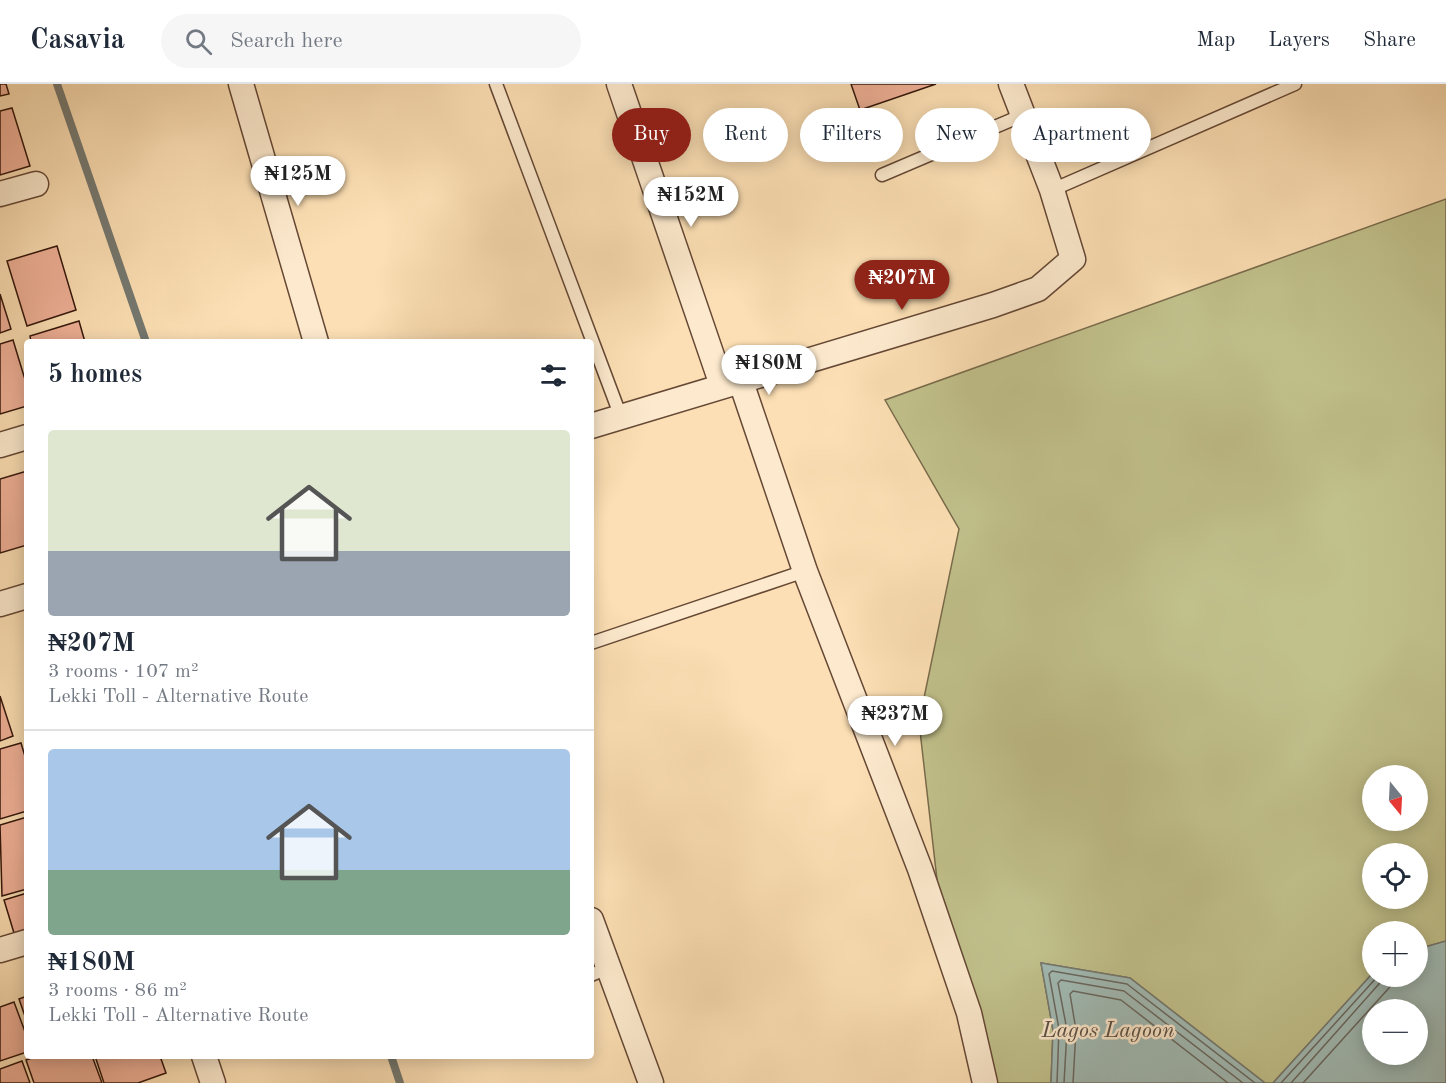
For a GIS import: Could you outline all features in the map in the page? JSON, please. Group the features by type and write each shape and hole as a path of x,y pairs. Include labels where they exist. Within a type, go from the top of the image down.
{"street":[{"path":"241,84 315,339"},
{"path":"619,84 920,869 969,1013 985,1083"},
{"path":"1011,84 1020,108"},
{"path":"594,425 993,305 1038,289 1073,259 1041,162"},
{"path":"0,194 36,184"},
{"path":"0,445 24,438"},
{"path":"0,604 24,597"},
{"path":"594,937 600,971 651,1083"},
{"path":"0,950 24,943"},
{"path":"205,1059 213,1083"}],"lane":[{"path":"496,84 592,339"},
{"path":"1052,190 1295,84"},
{"path":"882,175 1011,120"},
{"path":"594,345 621,417"},
{"path":"594,642 805,571"}],"green space":[{"path":"1446,199 1446,941 1428,946 1428,921 1362,921 1362,985 1273,1083 1265,1083 1130,978 1041,963 1053,1030 1051,1083 977,1083 948,976 919,722 959,529 885,400"}],"water":[{"path":"1446,941 1446,1083 1273,1083 1362,985 1362,987 1428,987 1428,946"},
{"name":"Lagos Lagoon","path":"1041,963 1130,978 1265,1083 1051,1083 1053,1030"}],"building":[{"path":"0,84 6,84 9,94 0,96"},
{"path":"851,84 936,84 866,108 859,108"},
{"path":"12,108 30,166 0,175 0,111"},
{"path":"57,246 76,310 27,326 7,261"},
{"path":"0,294 11,329 0,333"},
{"path":"79,321 84,339 30,339 30,336"},
{"path":"13,340 24,376 24,407 0,414 0,344"},
{"path":"24,472 24,546 0,553 0,479"},
{"path":"0,696 13,736 0,741"},
{"path":"21,743 24,753 24,812 0,819 0,749"},
{"path":"24,818 24,890 2,896 0,825"},
{"path":"24,894 24,931 14,933 4,900"},
{"path":"24,997 24,1013 19,999"},
{"path":"14,1002 24,1029 24,1053 0,1061 0,1007"},
{"path":"93,1059 102,1083 34,1083 26,1060"},
{"path":"96,1059 161,1059 166,1073 138,1083 104,1083"},
{"path":"22,1061 30,1083 0,1083 0,1069"}],"waterway":[{"path":"57,84 145,339"},
{"path":"392,1059 400,1083"}]}
